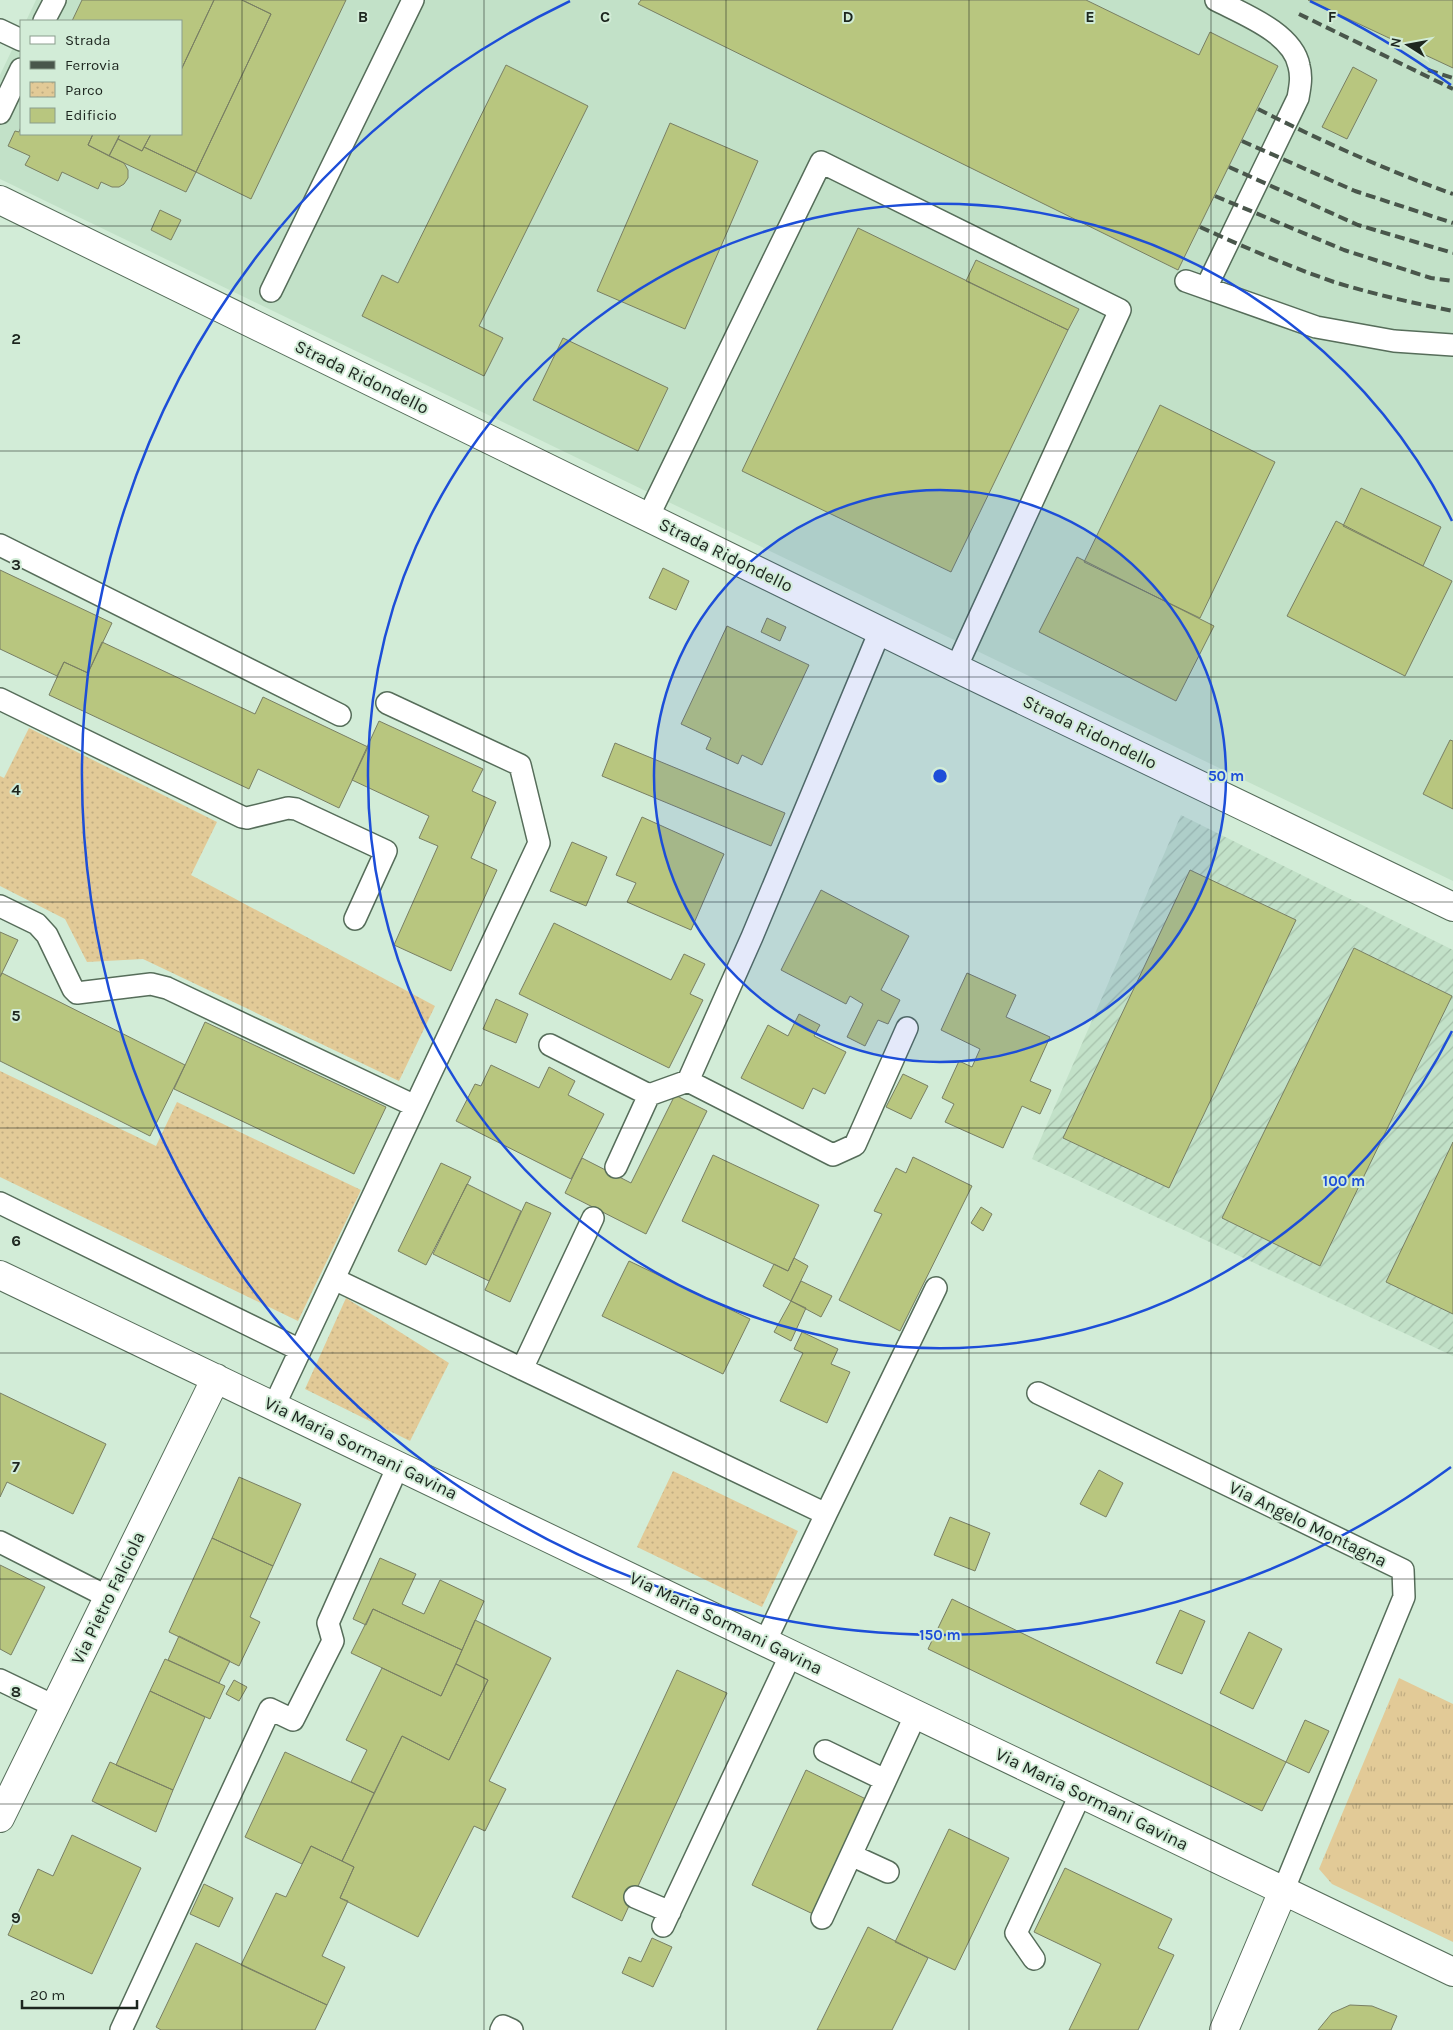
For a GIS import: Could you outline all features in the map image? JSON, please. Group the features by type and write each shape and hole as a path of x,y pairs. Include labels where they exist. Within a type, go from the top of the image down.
{"street":[{"name":"Strada Ridondello","path":"0,200 956,668 1453,907"},
{"name":"Via Maria Sormani Gavina","path":"0,1275 1453,1972"},
{"name":"Via Pietro Falciola","path":"0,1818 216,1378"},
{"path":"1224,2030 1283,1891"}],"lane":[{"path":"45,20 55,0"},
{"path":"271,291 413,0"},
{"path":"1206,288 1298,98 1301,81 1299,65 1290,47 1275,32 1260,22 1216,0"},
{"path":"0,30 20,40"},
{"path":"0,113 20,71"},
{"path":"648,517 821,162 830,166 1120,310 956,668"},
{"path":"1186,281 1316,327 1394,341 1453,345"},
{"path":"0,546 340,716"},
{"path":"616,1167 649,1095 688,1081 752,937 880,630"},
{"path":"0,699 242,817 247,818 288,808 296,809 386,852 355,919"},
{"path":"274,1406 539,843 520,765 387,703"},
{"path":"0,906 36,924 47,935 73,989 77,993 150,984 167,988 415,1106"},
{"path":"688,1081 833,1155 855,1145 907,1028"},
{"path":"550,1045 649,1095"},
{"path":"0,1203 300,1350"},
{"path":"522,1369 593,1218"},
{"path":"334,1279 826,1514"},
{"path":"765,1642 936,1288"},
{"name":"Via Angelo Montagna","path":"1038,1393 1402,1570 1404,1597 1283,1891"},
{"path":"121,2030 270,1709 293,1720 333,1641 328,1623 398,1466"},
{"path":"0,1542 108,1597"},
{"path":"635,1897 667,1919 791,1654"},
{"path":"0,1680 54,1706"},
{"path":"822,1918 916,1714"},
{"path":"825,1751 886,1780"},
{"path":"1034,1959 1016,1933 1081,1793"},
{"path":"851,1855 888,1872"},
{"path":"502,2030 503,2026 512,2030"}],"shaded area":[{"path":"36,0 1453,0 1453,881 0,179 0,75 20,33 20,135 182,135 182,20 26,20"},
{"path":"1181,815 1453,950 1453,1356 1032,1159"}],"green space":[{"path":"29,728 217,822 191,875 435,1006 399,1081 143,959 87,962 65,919 0,886 0,776 4,778"},
{"path":"0,1071 156,1146 177,1102 361,1190 298,1321 0,1177"},
{"path":"346,1298 449,1363 410,1441 305,1389"},
{"path":"673,1471 798,1531 762,1607 637,1547"},
{"path":"1399,1678 1453,1704 1453,1942 1332,1884 1319,1869"}],"building":[{"path":"82,0 214,0 182,68 182,20 72,20"},
{"path":"214,0 242,0 271,14 196,172 144,147 150,135 182,135 182,68"},
{"path":"242,0 346,0 251,199 196,172 271,14"},
{"path":"641,0 1086,0 1199,55 1210,32 1278,66 1178,270 638,4"},
{"path":"1308,0 1453,0 1453,68"},
{"path":"506,65 588,106 479,326 503,338 484,376 362,316 382,275 398,283"},
{"path":"1353,67 1377,80 1347,139 1322,127"},
{"path":"670,123 758,161 685,329 597,291"},
{"path":"20,130 20,135 93,135 88,145 124,163 128,170 128,178 119,187 112,187 101,182 98,189 62,172 58,181 25,165 30,156 8,146 15,131 19,132"},
{"path":"93,135 120,135 109,156 88,145"},
{"path":"120,135 150,135 142,151 118,139"},
{"path":"118,139 142,151 144,147 196,172 186,192 109,156"},
{"path":"160,210 181,220 171,240 151,230"},
{"path":"858,228 1068,330 951,572 742,471"},
{"path":"976,260 1079,309 1068,330 966,281"},
{"path":"563,338 668,388 638,451 533,400"},
{"path":"1160,405 1275,462 1200,618 1084,562"},
{"path":"1361,488 1441,527 1423,566 1343,526"},
{"path":"1336,521 1452,581 1405,676 1287,616"},
{"path":"1077,557 1214,626 1176,701 1039,632"},
{"path":"663,568 689,581 676,610 649,598"},
{"path":"0,570 112,623 88,673 64,662 57,676 0,649"},
{"path":"767,618 786,627 780,641 761,632"},
{"path":"727,626 809,665 762,765 742,755 738,764 706,749 711,738 681,724"},
{"path":"102,642 255,714 263,697 368,747 339,808 258,769 249,789 49,695 64,662 88,673"},
{"path":"379,721 483,769 472,791 496,802 471,858 497,870 451,971 394,945 438,846 419,838 429,816 352,780"},
{"path":"1450,740 1453,741 1453,809 1423,794"},
{"path":"615,743 785,813 771,846 602,776"},
{"path":"642,817 724,854 691,930 627,902 636,883 616,875"},
{"path":"572,842 607,857 586,906 550,891"},
{"path":"1190,870 1296,920 1169,1188 1063,1138"},
{"path":"821,890 909,936 881,990 900,1000 888,1024 878,1020 865,1046 847,1037 863,1004 850,996 846,1004 781,970"},
{"path":"554,923 671,980 684,954 705,964 690,994 703,1000 669,1068 519,994"},
{"path":"0,932 18,940 0,977"},
{"path":"1354,948 1452,996 1320,1266 1222,1218"},
{"path":"2,973 185,1065 150,1136 0,1061 0,977"},
{"path":"967,973 1016,995 1006,1017 1050,1037 1030,1081 1051,1090 1040,1114 1022,1106 1003,1148 945,1122 954,1104 942,1098 959,1061 972,1067 980,1049 941,1030"},
{"path":"496,999 528,1014 516,1043 483,1029"},
{"path":"799,1014 820,1025 814,1036 846,1052 825,1094 813,1088 803,1109 741,1078 768,1025 788,1036"},
{"path":"205,1022 386,1107 354,1174 174,1089"},
{"path":"491,1065 539,1088 549,1067 575,1081 568,1095 604,1114 571,1179 456,1121 475,1084 481,1086"},
{"path":"903,1074 928,1086 911,1119 886,1107"},
{"path":"675,1095 707,1111 646,1234 565,1193 582,1158 631,1183"},
{"path":"1453,1142 1453,1314 1386,1282"},
{"path":"713,1155 819,1205 788,1271 682,1221"},
{"path":"913,1157 972,1186 900,1331 839,1300 882,1214 874,1211 896,1168 906,1173"},
{"path":"441,1163 471,1177 426,1265 398,1251"},
{"path":"467,1184 521,1211 489,1281 433,1254"},
{"path":"526,1202 551,1213 510,1302 485,1290"},
{"path":"981,1207 992,1214 983,1231 971,1223"},
{"path":"794,1258 808,1266 791,1301 763,1286 774,1264 788,1271"},
{"path":"629,1261 750,1319 723,1374 602,1316"},
{"path":"801,1281 832,1296 821,1317 791,1301"},
{"path":"791,1301 806,1308 791,1341 774,1332"},
{"path":"802,1332 838,1349 831,1364 850,1372 827,1423 780,1401 803,1353 794,1349"},
{"path":"0,1393 106,1444 73,1514 7,1482 0,1497"},
{"path":"1099,1470 1123,1483 1106,1517 1080,1504"},
{"path":"239,1477 301,1504 273,1566 212,1538"},
{"path":"950,1517 990,1533 975,1571 934,1555"},
{"path":"212,1538 273,1566 250,1617 260,1622 239,1666 169,1632"},
{"path":"380,1558 416,1574 402,1604 424,1614 440,1580 484,1601 462,1650 373,1609 366,1625 353,1619"},
{"path":"0,1565 45,1587 11,1655 0,1649"},
{"path":"952,1599 1286,1762 1262,1811 928,1649"},
{"path":"373,1609 462,1650 441,1696 351,1653"},
{"path":"1180,1610 1205,1621 1182,1674 1156,1663"},
{"path":"475,1620 551,1658 489,1781 506,1789 485,1831 474,1826 418,1937 340,1898 354,1867 342,1861 402,1736 449,1760 488,1680 456,1664"},
{"path":"1249,1632 1282,1649 1253,1709 1220,1693"},
{"path":"179,1636 230,1661 219,1683 168,1660"},
{"path":"165,1659 225,1686 210,1719 150,1691"},
{"path":"456,1664 488,1680 449,1760 402,1736 374,1793 351,1782 367,1750 346,1740 382,1668 441,1696"},
{"path":"677,1670 727,1693 622,1921 572,1897"},
{"path":"234,1680 247,1687 239,1701 226,1694"},
{"path":"150,1691 205,1717 173,1790 116,1765"},
{"path":"1305,1720 1329,1731 1309,1773 1286,1762"},
{"path":"285,1752 374,1793 342,1861 311,1846 302,1864 245,1837"},
{"path":"110,1762 173,1790 156,1832 92,1801"},
{"path":"806,1770 868,1800 813,1914 752,1885"},
{"path":"949,1829 1009,1858 955,1970 895,1942"},
{"path":"72,1835 141,1868 92,1974 8,1935 38,1869 53,1876"},
{"path":"311,1846 354,1867 340,1898 348,1901 322,1956 345,1967 327,2005 241,1965 276,1893 286,1897"},
{"path":"1065,1868 1172,1919 1158,1948 1174,1955 1138,2030 1069,2030 1101,1964 1034,1932"},
{"path":"204,1884 233,1898 219,1927 190,1914"},
{"path":"868,1927 928,1958 892,2030 817,2030"},
{"path":"652,1938 672,1947 653,1987 622,1973 629,1957 641,1962"},
{"path":"196,1943 327,2005 315,2030 161,2030 156,2027"},
{"path":"1350,2005 1372,2006 1397,2016 1391,2030 1318,2030 1332,2013"}],"railway":[{"path":"1299,14 1453,89"},
{"path":"1428,70 1453,78"},
{"path":"1258,109 1354,154 1453,194"},
{"path":"1242,141 1355,191 1453,223"},
{"path":"1229,167 1358,225 1453,253"},
{"path":"1215,196 1344,250 1431,278 1453,281"},
{"path":"1200,227 1266,256 1334,282 1393,298 1453,311"}]}
